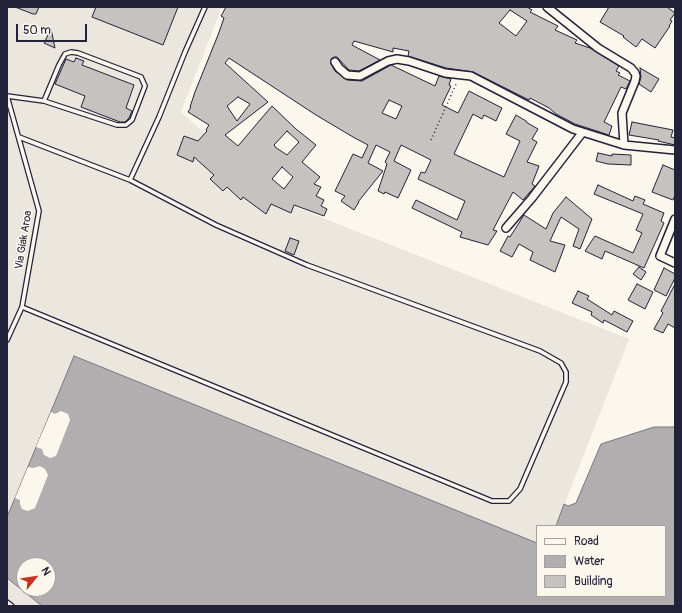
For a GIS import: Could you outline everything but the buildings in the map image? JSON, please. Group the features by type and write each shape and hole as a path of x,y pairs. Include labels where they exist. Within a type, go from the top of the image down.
{"street":[{"path":"547,7 598,48 631,68 635,73 635,81 622,113 624,145"},
{"path":"335,62 347,75 354,76 360,76 388,61 397,59 409,60 445,73 471,76 582,133 624,145 675,150"},
{"path":"506,228 532,198 582,133"},
{"path":"675,219 660,256 675,263"}],"lane":[{"path":"130,180 159,117 185,52 206,7"},
{"path":"7,96 44,101 117,125 126,125 132,120 144,86 141,77 78,53 71,52 65,54 62,59 44,101"},
{"name":"Via Giak Aroa","path":"7,96 39,211 22,307 7,340"},
{"path":"19,137 130,180 216,225 307,265 540,351 561,364 566,372 566,382 520,489 509,501 492,501 22,307"},
{"path":"7,602 12,606"}],"path":[{"path":"431,140 460,75"}],"shaded area":[{"path":"7,7 222,7 181,112 249,173 275,199 629,339 556,525 536,525 536,543 74,356 7,517"},
{"path":"7,578 16,585 16,597 31,597 42,606 7,606"}],"water":[{"path":"74,356 536,543 536,597 666,597 666,525 556,525 564,504 568,506 576,503 601,444 654,427 675,427 675,606 42,606 31,597 56,597 56,557 16,557 16,585 7,578 7,517"}],"pier":[{"path":"61,411 68,414 70,420 56,456 50,458 44,455 42,449 36,447 51,412 55,414"},
{"path":"40,466 45,469 48,475 35,508 28,511 22,509 20,500 15,498 28,467 33,468"}]}
